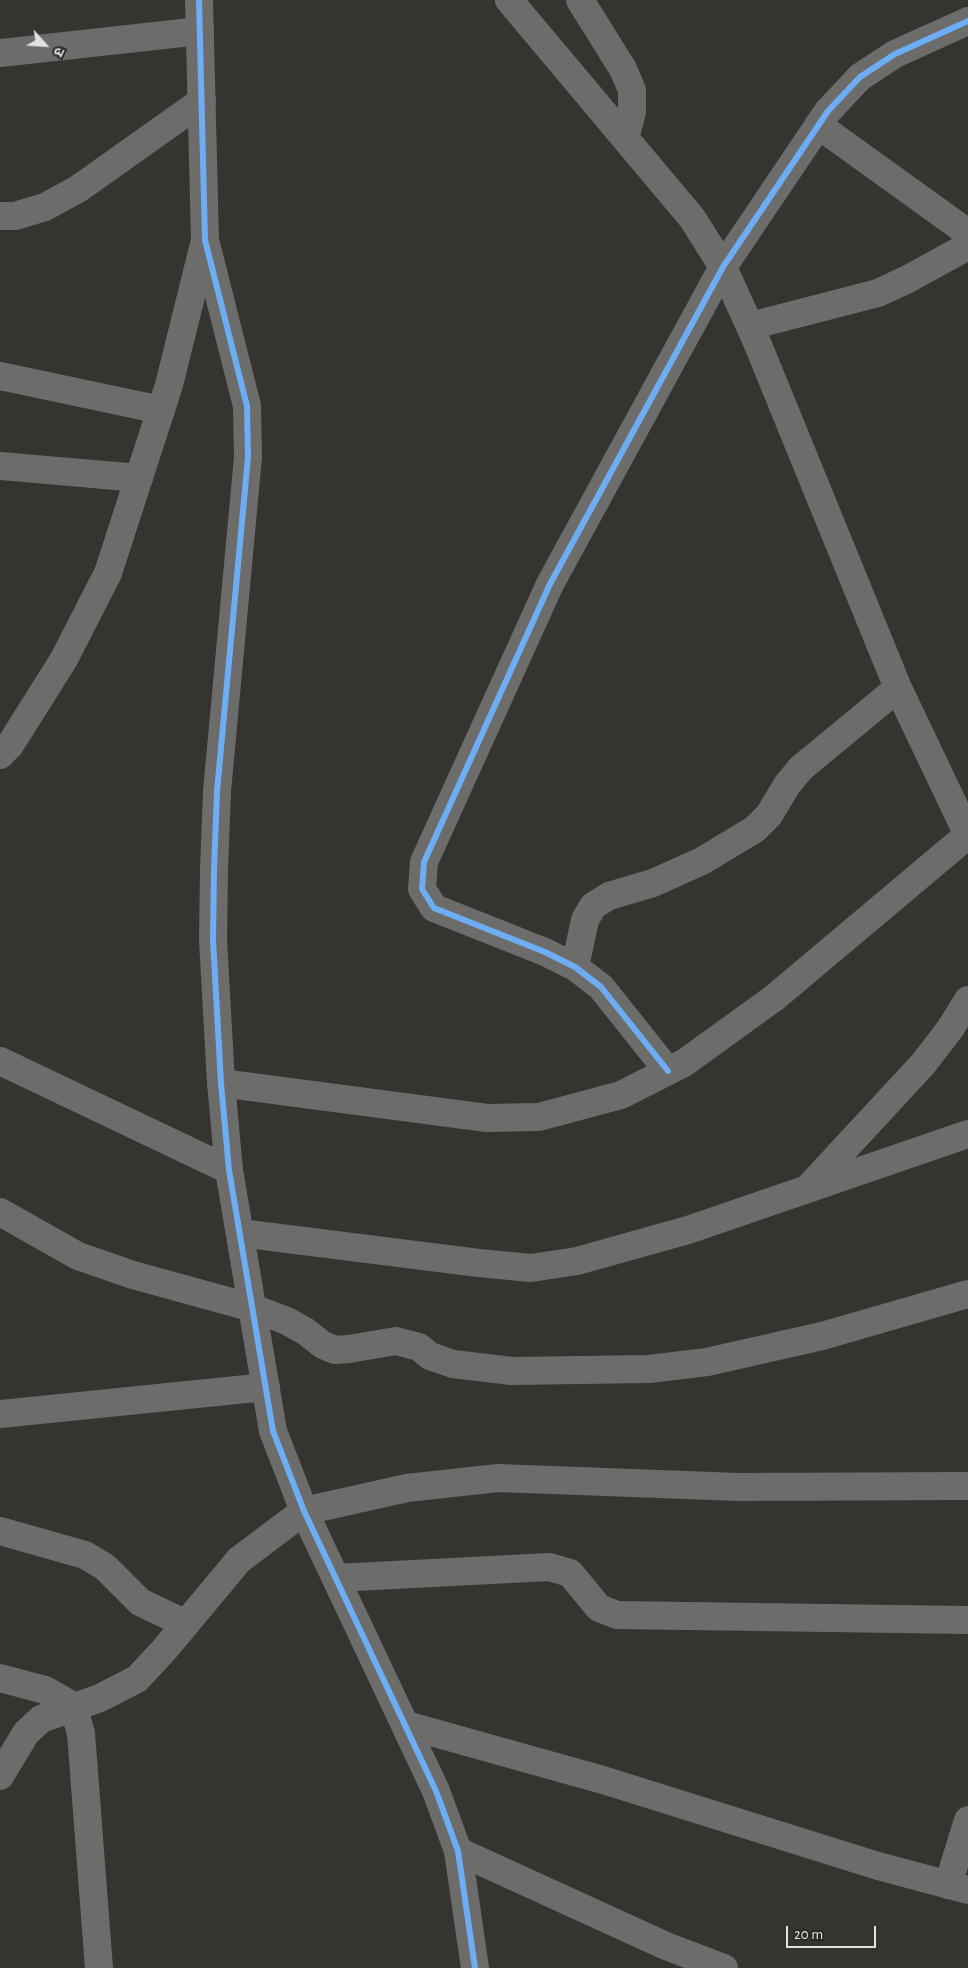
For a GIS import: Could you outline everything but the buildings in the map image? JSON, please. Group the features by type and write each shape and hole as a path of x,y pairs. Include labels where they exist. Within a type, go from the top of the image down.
{"street":[{"path":"199,0 206,240 247,406 248,457 217,791 213,940 221,1083 229,1170 273,1431 304,1511 436,1791 458,1851 475,1968"},
{"path":"221,1083 487,1118 539,1117 620,1095 684,1063 774,998 968,835 898,688 750,326 723,267 692,218 508,0"},
{"path":"580,0 623,69 632,90 632,112 625,138"},
{"path":"668,1071 601,988 575,967 545,952 434,908 422,889 424,862 550,584 723,267 828,111 860,77 895,54 968,21"},
{"path":"0,53 200,31"},
{"path":"0,216 15,216 45,207 78,189 202,101"},
{"path":"818,125 968,234"},
{"path":"0,755 10,745 64,659 108,573 170,385 206,240"},
{"path":"750,326 878,293 968,246"},
{"path":"0,376 161,410"},
{"path":"0,466 139,478"},
{"path":"575,967 585,920 593,906 609,896 653,883 702,861 755,829 769,815 786,785 801,768 898,688"},
{"path":"808,1188 923,1064 950,1030 968,1000"},
{"path":"0,1061 229,1170"},
{"path":"240,1232 469,1262 531,1268 577,1261 688,1230 968,1134"},
{"path":"0,1212 78,1256 133,1275 253,1308 305,1330 322,1345 335,1350 396,1341 419,1347 430,1356 453,1364 512,1371 639,1369 707,1362 822,1336 968,1294"},
{"path":"0,1414 266,1387"},
{"path":"0,1776 26,1732 41,1719 118,1690 136,1679 186,1624 239,1560 304,1511 407,1488 498,1478 739,1487 968,1486"},
{"path":"0,1531 85,1555 105,1567 140,1602 186,1624"},
{"path":"336,1578 549,1567 570,1573 599,1608 617,1615 968,1620"},
{"path":"0,1678 45,1690 73,1706 81,1732 99,1968"},
{"path":"406,1725 603,1780 878,1866 958,1888 968,1820"},
{"path":"458,1851 666,1946 724,1968"}],"cycle path":[{"path":"199,0 205,240 247,406 248,457 217,791 214,870 213,940 221,1083 229,1170 273,1431 304,1511 436,1791 458,1851 475,1968"},
{"path":"668,1071 601,987 575,967 545,952 434,908 422,889 424,862 550,584 723,267 828,111 860,77 895,54 968,21"}]}
